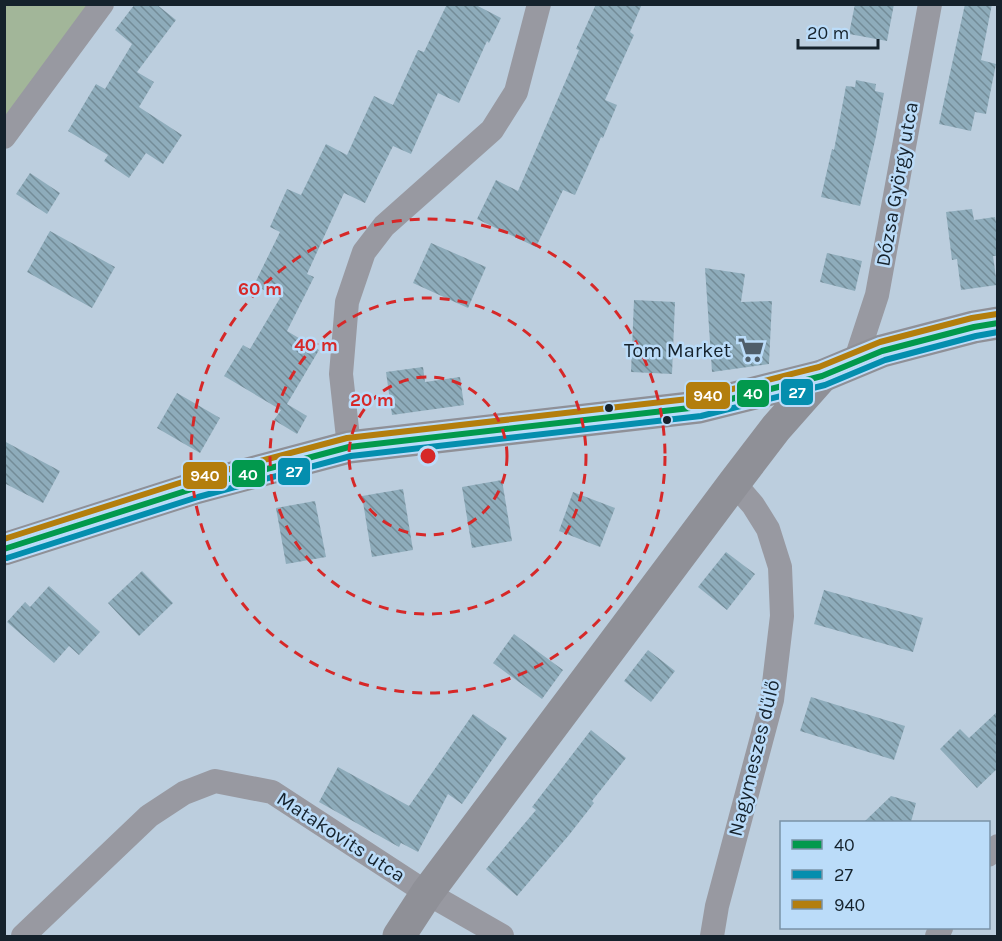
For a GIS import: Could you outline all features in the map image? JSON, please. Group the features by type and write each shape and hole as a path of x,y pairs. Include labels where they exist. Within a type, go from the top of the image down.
{"street":[{"path":"4,137 102,4"},
{"path":"349,447 341,374 347,302 364,252 384,226 492,130 516,92 539,4"},
{"name":"Dózsa György utca","path":"855,362 877,296 930,4"},
{"path":"4,549 195,488 349,447 699,406 822,376 882,351 998,323"},
{"path":"399,936 428,893 734,483 776,428 822,376"},
{"name":"Nagymeszes dűlő","path":"712,936 717,906 772,700 782,616 780,567 768,529 753,505 734,483"},
{"name":"Matakovits utca","path":"23,936 149,816 184,793 215,781 272,792 428,893"},
{"path":"428,893 502,936"}],"green space":[{"path":"5,5 109,5 5,142"}],"building":[{"path":"135,4 156,4 176,20 137,72 154,82 139,107 182,135 163,164 146,153 129,178 104,161 108,155 68,131 96,84 105,89 132,44 115,30"},
{"path":"447,4 474,4 501,18 489,43 487,41 459,103 438,93 411,154 393,146 365,203 344,193 307,274 314,277 287,331 319,350 287,404 307,416 297,434 274,420 281,410 224,376 243,345 250,349 280,298 254,285 280,232 270,227 287,189 301,195 326,144 347,155 374,96 393,105 418,50 424,52"},
{"path":"596,4 642,4 630,32 634,35 605,100 617,105 603,138 601,137 575,195 563,190 536,247 477,219 496,180 518,191 579,50 576,49"},
{"path":"855,4 894,4 887,41 849,34"},
{"path":"965,4 992,4 981,60 996,64 986,114 975,112 971,131 939,124"},
{"path":"856,80 876,84 875,91 884,93 860,206 821,197 832,149 834,150 846,86 855,87"},
{"path":"30,173 60,193 47,214 16,194"},
{"path":"972,209 974,220 995,217 998,256 993,256 997,285 961,290 957,259 952,260 946,212"},
{"path":"50,231 115,267 92,308 27,272"},
{"path":"431,243 486,267 468,308 413,283"},
{"path":"827,253 862,261 855,291 820,282"},
{"path":"705,268 745,274 741,302 772,301 769,364 712,372"},
{"path":"634,300 675,302 672,374 631,372"},
{"path":"423,367 425,382 460,377 464,405 392,415 386,372"},
{"path":"177,393 220,418 200,453 157,428"},
{"path":"4,441 60,471 43,503 4,483"},
{"path":"502,480 512,541 472,548 462,487"},
{"path":"403,489 413,550 372,557 362,496"},
{"path":"573,492 615,508 600,547 559,531"},
{"path":"315,501 326,557 286,564 276,508"},
{"path":"726,552 755,574 727,610 698,587"},
{"path":"142,571 173,603 139,636 108,603"},
{"path":"49,586 100,632 79,655 69,646 54,663 7,622 25,602 30,607"},
{"path":"824,590 923,618 913,652 814,624"},
{"path":"514,634 563,670 542,699 493,663"},
{"path":"648,650 675,671 651,702 624,681"},
{"path":"811,697 905,726 894,760 800,731"},
{"path":"998,711 998,768 977,788 940,749 960,729 969,738"},
{"path":"473,714 507,738 462,804 448,794 418,852 401,843 399,847 319,802 338,767 409,806"},
{"path":"591,730 626,758 569,835 517,896 486,869 536,810 532,807"},
{"path":"891,796 916,803 911,821 865,821"}],"transit line":[{"name":"940","path":"4,539 192,479 347,438 697,398 819,367 880,342 972,318 997,314"},
{"name":"40","path":"4,549 195,488 349,447 699,407 822,376 882,351 998,323"},
{"name":"27","path":"7,558 198,497 351,456 701,416 825,385 885,360 998,332"}],"place":[{"name":"Tom Market","path":"751,350"}]}
